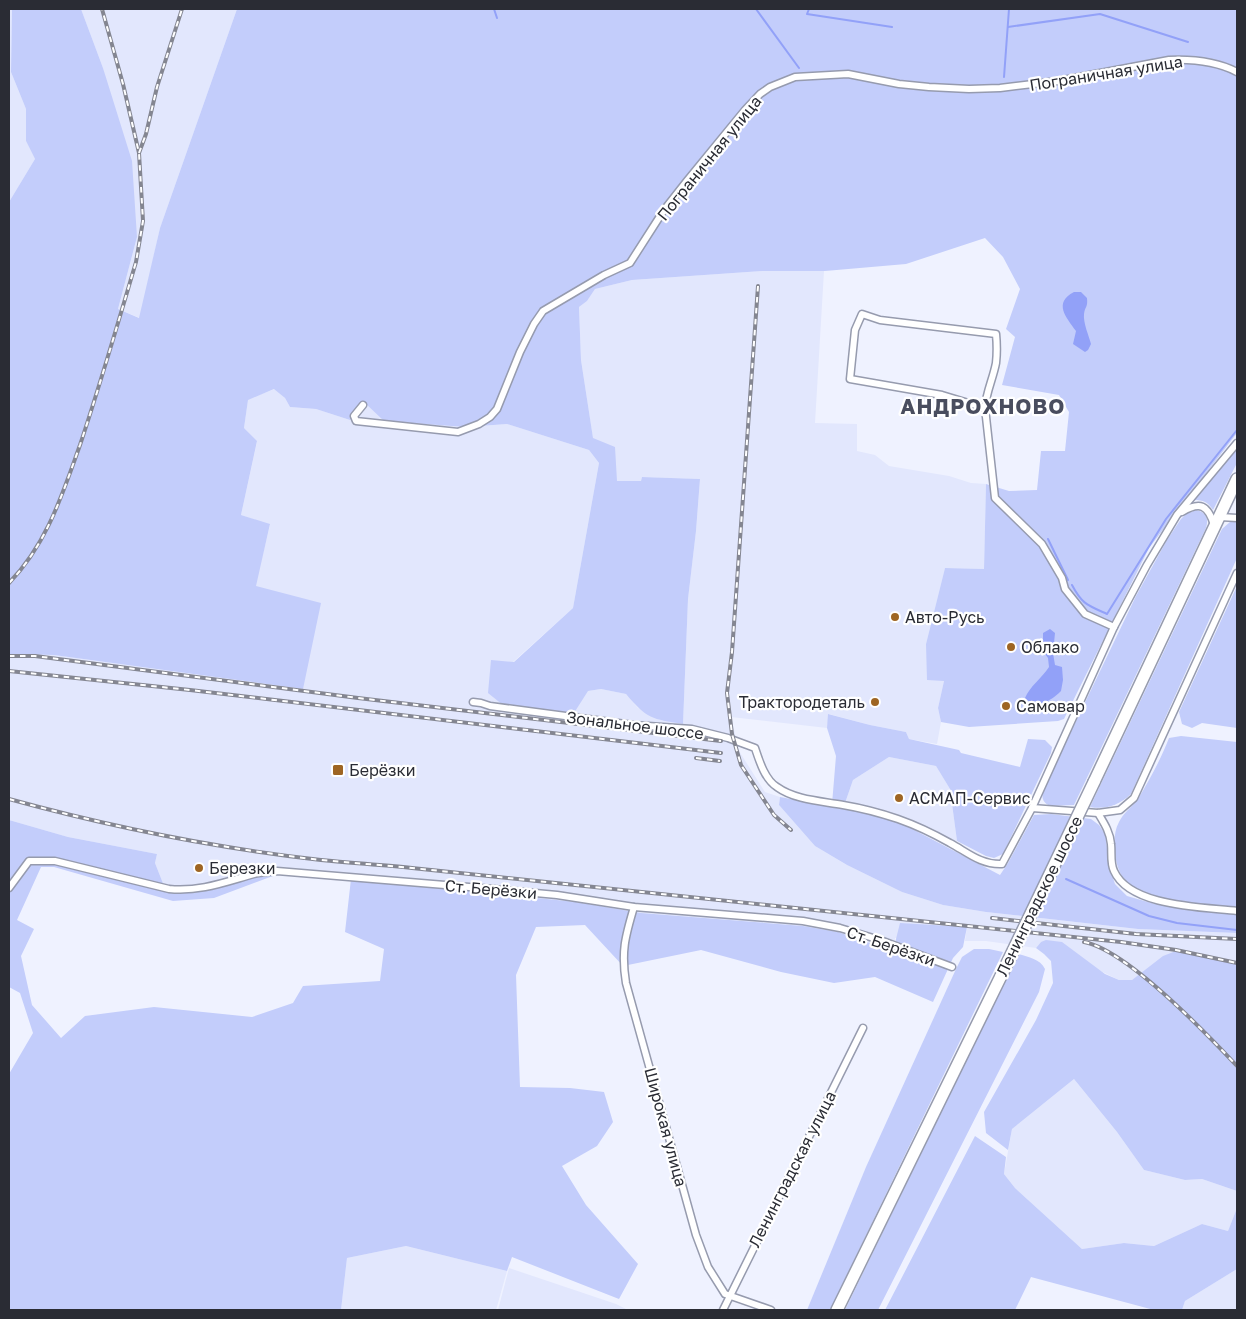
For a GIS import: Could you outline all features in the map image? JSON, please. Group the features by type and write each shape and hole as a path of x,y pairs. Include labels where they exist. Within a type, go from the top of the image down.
{"highway":[{"name":"Ленинградское шоссе","path":"837,1310 1001,976 1237,479"}],"street":[{"name":"Пограничная улица","path":"363,405 354,416 356,421 458,432 466,430 490,417 502,399 520,352 543,311 604,275 630,263 664,210 745,110 760,94 788,79 808,75 848,74 912,86 969,89 993,88 1058,81 1169,60 1189,59 1221,65 1237,72"},
{"path":"985,408 942,395 850,379 855,330 862,314 880,320 996,334 995,364 986,396 985,408 995,498 1042,544 1062,578 1065,588 1085,614 1114,627"},
{"path":"1237,443 1177,515 1114,627 1032,808 1098,812 1120,810 1134,798 1237,573"},
{"path":"1177,515 1193,505 1200,505 1206,508 1217,522 1237,518"},
{"name":"Зональное шоссе","path":"473,702 623,724 692,729 728,738 755,748 758,759 768,778 774,786 783,791 812,800 864,809 900,820 950,842 970,855 992,864 1002,864 1032,808"},
{"path":"1098,812 1108,829 1113,868 1117,878 1126,887 1156,900 1237,911"},
{"name":"Ст. Берёзки","path":"9,888 29,861 55,860 169,889 180,890 213,887 256,873 277,870 557,895 634,907 803,921 832,926 880,940 952,967"},
{"name":"Широкая улица","path":"634,907 624,941 623,965 626,983 696,1236 708,1267 725,1294 729,1297"},
{"name":"Ленинградская улица","path":"723,1310 863,1028"},
{"path":"729,1297 771,1310"}],"shaded area":[{"path":"9,9 12,9 11,72 26,109 26,141 35,159 9,202"},
{"path":"12,9 81,9 103,68 132,161 137,237 118,309 139,318 160,228 237,9 1237,9 1237,433 1149,548 1064,719 969,727 941,722 938,708 944,681 927,680 926,644 945,568 984,569 986,484 1009,491 1037,490 1041,451 1065,451 1069,412 1059,395 1002,385 1015,337 1006,329 1020,289 1003,257 985,238 906,264 825,271 762,271 632,280 595,289 587,301 579,307 581,360 593,438 615,447 617,481 641,481 642,477 700,479 688,599 683,724 657,719 639,709 626,694 601,689 588,691 574,713 503,705 488,693 491,660 514,662 573,608 599,463 589,450 507,424 466,427 384,421 364,402 350,420 316,409 290,407 285,398 274,389 248,400 244,428 257,441 241,515 270,524 256,586 321,603 303,689 54,655 9,654 9,202 35,159 26,141 26,109 11,72"},
{"path":"81,9 237,9 160,228 140,318 118,309 137,237 103,68"},
{"path":"762,271 824,271 815,423 857,424 857,451 875,455 889,466 949,476 971,483 986,484 984,569 945,568 926,644 944,681 938,708 941,722 937,744 909,739 906,732 829,714 827,728 731,717 739,751 765,792 780,797 779,805 815,846 845,864 902,892 943,905 986,912 1138,929 1237,933 1237,964 1176,951 1132,980 1119,980 1041,942 1036,948 986,941 965,941 967,927 895,938 893,951 838,932 803,926 641,913 576,902 281,873 257,875 213,889 195,892 166,891 155,863 157,854 68,837 9,820 9,654 54,655 303,689 255,586 270,525 241,515 257,442 244,428 248,399 275,389 285,398 290,407 316,409 350,420 364,401 466,427 507,424 589,450 599,463 573,608 513,662 588,691 601,689 626,694 638,708 683,724 688,599 700,479 642,477 641,481 617,482 593,439 581,360 579,307 587,301 595,289 632,280"},
{"path":"1237,446 1237,463 1213,510 1205,502 1194,500"},
{"path":"1196,510 1206,516 1206,528 1074,805 1050,806 1043,798 1045,786 1136,596 1181,519 1186,514"},
{"path":"1237,520 1237,558 1131,794 1112,806 1090,807 1222,529 1230,522"},
{"path":"1237,586 1237,728 1202,723 1192,728 1182,724 1179,712"},
{"path":"828,714 906,732 909,739 959,750 961,753 1020,767 1028,739 1045,740 1052,747 1051,753 1003,854 994,858 986,856 957,841 950,789 936,766 889,757 853,780 844,806 899,822 1000,875 1034,815 1051,814 1091,819 1099,825 1106,835 1108,863 1115,884 1127,896 1155,904 1237,915 1237,933 1138,929 986,912 943,905 902,892 847,865 815,846 779,805 780,797 832,804 836,756 827,728"},
{"path":"1181,736 1237,742 1237,908 1161,899 1134,888 1125,880 1118,867 1115,856 1115,840 1119,822 1138,799 1155,769 1169,738"},
{"name":"АСМАП-Сервис","path":"889,757 936,766 950,789 957,841 954,850 899,822 844,806 853,780"},
{"path":"9,820 68,837 157,854 155,863 166,891 195,892 213,889 257,875 281,873 214,898 173,901 54,867 41,867 17,920 34,929 21,956 32,1005 61,1038 85,1016 154,1007 252,1017 293,1003 303,986 380,981 384,949 345,932 351,879 576,902 641,913 803,926 838,932 893,951 900,923 967,927 963,947 953,958 933,1002 875,977 834,983 781,972 701,950 623,966 585,925 536,927 516,975 520,1087 570,1088 604,1092 613,1122 597,1146 562,1166 586,1205 638,1264 619,1299 512,1257 507,1271 406,1246 347,1258 341,1310 9,1310 9,1074 33,1033 20,993 9,987"},
{"path":"1046,940 1062,942 1105,974 1119,980 1132,980 1163,956 1176,951 1237,964 1237,1191 1202,1179 1185,1180 1144,1170 1117,1132 1074,1079 1012,1129 1008,1150 986,1133 984,1112 1036,1020 1053,983 1051,961 1036,948 1041,942"},
{"path":"974,949 989,949 1003,952 830,1310 807,1310 866,1167 956,969 962,957"},
{"path":"1018,954 1030,957 1045,969 1039,992 878,1310 845,1310"},
{"path":"1074,1079 1117,1132 1144,1170 1185,1180 1202,1179 1237,1191 1237,1208 1228,1231 1202,1224 1154,1246 1124,1243 1082,1249 1015,1188 1004,1174 1012,1129"},
{"path":"975,1136 1006,1157 1004,1174 1015,1188 1082,1249 1124,1243 1154,1246 1202,1224 1228,1231 1237,1208 1237,1269 1185,1301 1182,1310 1154,1310 1031,1277 1015,1310 885,1310"},
{"path":"406,1246 507,1271 496,1310 341,1310 347,1258"},
{"path":"509,1268 616,1304 628,1310 498,1310"},
{"path":"1237,1269 1237,1310 1182,1310 1185,1301"}],"water":[{"path":"1074,292 1081,292 1087,298 1084,318 1091,344 1085,352 1073,344 1076,331 1063,310 1064,301"},
{"path":"1050,629 1055,633 1053,653 1055,665 1062,667 1063,680 1061,691 1043,703 1029,702 1025,698 1049,667 1048,658 1043,651 1043,633"}],"waterway":[{"path":"494,9 497,18"},
{"path":"756,9 799,68"},
{"path":"809,9 807,14 892,27"},
{"path":"1004,77 1009,9"},
{"path":"1008,27 1100,14 1188,42"},
{"path":"1072,585 1086,603 1107,614 1166,519 1237,430"},
{"path":"1048,539 1068,580"},
{"path":"1066,879 1149,916 1177,923 1237,930"}],"railway":[{"path":"9,583 34,552 52,518 67,482 95,400 136,262 143,221 139,153 123,84 102,9"},
{"path":"139,153 146,134 157,87 182,9"},
{"path":"758,286 732,652 727,693 732,734 741,765 774,815 791,830"},
{"path":"9,656 35,656 358,698 721,741"},
{"path":"9,671 190,690 721,753"},
{"path":"696,758 720,761"},
{"path":"9,799 86,819 164,836 282,855 1121,942 1176,950 1237,963"},
{"path":"992,918 1136,934 1237,939"},
{"path":"1084,942 1101,948 1143,976 1186,1014 1237,1066"}],"place":[{"name":"Авто-Русь","path":"895,617"},
{"name":"Облако","path":"1011,647"},
{"name":"Трактородеталь","path":"875,702"},
{"name":"Самовар","path":"1006,706"},
{"name":"Берёзки","path":"338,770"},
{"name":"АСМАП-Сервис","path":"899,798"},
{"name":"Березки","path":"199,868"}],"district":[{"name":"АНДРОХНОВО","path":"983,406"}]}
